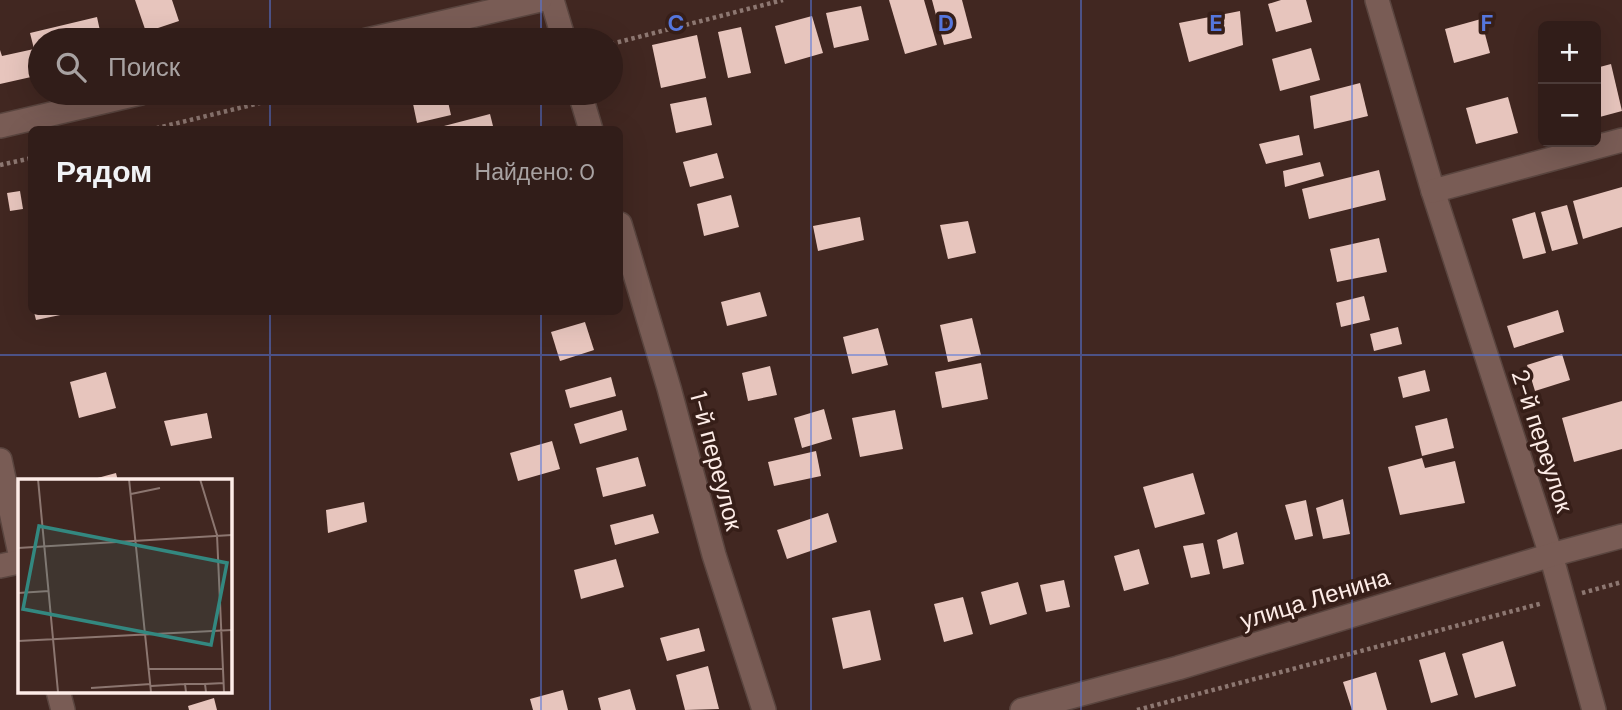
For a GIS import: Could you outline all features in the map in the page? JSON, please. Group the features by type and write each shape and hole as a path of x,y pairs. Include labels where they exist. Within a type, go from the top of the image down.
{"street":[{"path":"419,28 540,0"},
{"path":"552,0 560,28"},
{"name":"2-й переулок","path":"1377,0 1433,191 1551,555 1594,710"},
{"path":"0,125 88,105"},
{"path":"584,105 590,126"},
{"path":"1433,191 1622,140"},
{"name":"1-й переулок","path":"623,234 669,388 714,555 764,710"},
{"path":"0,460 18,544"},
{"name":"улица Ленина","path":"1022,710 1178,668 1622,536"},
{"path":"0,566 18,562"},
{"path":"58,692 63,710"}],"path":[{"path":"623,41 783,0"},
{"path":"165,126 252,105"},
{"path":"0,165 28,159"},
{"path":"1137,710 1622,582"}],"building":[{"path":"135,0 172,0 179,21 158,28 145,28"},
{"path":"889,0 924,0 937,45 905,54"},
{"path":"932,0 962,0 972,38 944,45"},
{"path":"1281,0 1306,0 1312,22 1276,32 1268,4"},
{"path":"861,6 869,40 834,48 826,13"},
{"path":"1240,11 1243,45 1189,62 1179,23"},
{"path":"812,16 823,53 785,64 775,26"},
{"path":"97,17 99,28 51,28"},
{"path":"1481,19 1490,53 1454,63 1445,29"},
{"path":"741,27 751,73 728,78 718,32"},
{"path":"697,35 706,78 661,88 652,45"},
{"path":"1311,48 1320,80 1280,91 1272,59"},
{"path":"0,50 2,56 28,50 28,78 0,84"},
{"path":"1611,64 1622,111 1601,117 1601,84 1601,67"},
{"path":"1360,83 1368,116 1314,129 1310,96"},
{"path":"706,97 712,125 676,133 670,104"},
{"path":"1508,97 1518,133 1476,144 1466,108"},
{"path":"413,105 449,105 451,115 417,123"},
{"path":"490,114 493,126 444,126"},
{"path":"1299,135 1303,155 1266,164 1259,144"},
{"path":"717,153 724,178 690,187 683,162"},
{"path":"1320,162 1324,176 1285,187 1283,171"},
{"path":"1379,170 1386,200 1309,219 1302,189"},
{"path":"1622,187 1622,227 1583,239 1573,201"},
{"path":"20,191 23,209 10,211 7,193"},
{"path":"731,195 739,227 704,236 697,204"},
{"path":"1567,205 1578,244 1552,251 1541,212"},
{"path":"1535,212 1546,253 1523,259 1512,219"},
{"path":"860,217 864,240 818,251 813,226"},
{"path":"968,221 976,253 948,259 940,225"},
{"path":"1379,238 1387,272 1337,282 1330,249"},
{"path":"760,292 767,316 727,326 721,302"},
{"path":"1364,296 1370,320 1341,327 1336,303"},
{"path":"1558,310 1564,332 1514,348 1507,326"},
{"path":"35,315 60,315 36,320"},
{"path":"972,318 981,355 948,362 940,325"},
{"path":"585,322 594,350 560,361 551,332"},
{"path":"1398,327 1402,344 1374,351 1370,334"},
{"path":"878,328 888,365 852,374 843,337"},
{"path":"1562,354 1570,380 1535,391 1527,365"},
{"path":"981,363 988,399 942,408 935,372"},
{"path":"770,366 777,395 748,401 742,373"},
{"path":"1425,370 1430,391 1403,398 1398,377"},
{"path":"106,372 116,408 79,418 70,382"},
{"path":"611,377 616,396 570,408 565,390"},
{"path":"1622,401 1622,449 1574,462 1562,418"},
{"path":"824,409 832,439 802,448 794,418"},
{"path":"622,410 627,430 580,444 574,424"},
{"path":"895,410 903,449 860,457 852,418"},
{"path":"207,413 212,438 171,446 164,421"},
{"path":"1447,418 1454,448 1422,456 1415,426"},
{"path":"552,441 560,469 518,481 510,453"},
{"path":"816,451 821,476 774,486 768,462"},
{"path":"638,457 646,486 603,497 596,468"},
{"path":"1422,458 1425,468 1455,461 1465,503 1400,515 1388,467"},
{"path":"116,473 118,479 94,479"},
{"path":"1193,473 1205,514 1155,528 1143,487"},
{"path":"1343,499 1350,534 1323,539 1316,508"},
{"path":"1306,500 1313,536 1295,540 1285,505"},
{"path":"364,502 367,522 328,533 326,510"},
{"path":"828,513 837,542 787,559 777,530"},
{"path":"653,514 659,533 615,545 610,525"},
{"path":"1237,532 1244,564 1223,569 1217,540"},
{"path":"1203,543 1210,574 1191,578 1183,546"},
{"path":"1139,549 1149,584 1124,591 1114,556"},
{"path":"616,559 624,587 581,599 574,570"},
{"path":"1064,580 1070,607 1046,612 1040,585"},
{"path":"1018,582 1027,614 990,625 981,592"},
{"path":"963,597 973,634 944,642 934,604"},
{"path":"870,610 881,660 843,669 832,618"},
{"path":"699,628 705,651 667,661 660,638"},
{"path":"1503,641 1516,686 1475,698 1462,654"},
{"path":"1445,652 1458,695 1431,703 1419,660"},
{"path":"708,666 719,709 685,710 676,675"},
{"path":"1376,672 1387,710 1352,710 1343,682"},
{"path":"630,689 636,710 601,710 598,698"},
{"path":"563,690 568,710 533,710 530,699"},
{"path":"214,698 217,710 189,710 188,706"}]}
